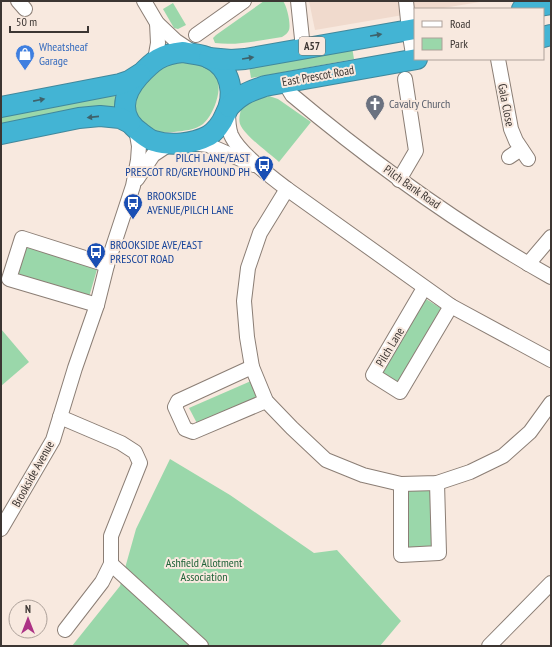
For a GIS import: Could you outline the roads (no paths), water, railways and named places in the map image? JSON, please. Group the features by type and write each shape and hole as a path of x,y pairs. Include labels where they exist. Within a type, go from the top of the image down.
{"highway":[{"path":"526,8 549,3"},
{"name":"A57","path":"1,107 120,84 129,81 149,66 172,53 201,49 231,60 245,59 412,30"},
{"path":"1,134 100,116 120,118 153,141 178,143 202,138 214,132 225,116 231,99 229,78 224,68 201,49"},
{"name":"A57","path":"133,126 125,110 125,100 128,90 134,81 149,66"},
{"name":"East Prescot Road","path":"228,108 237,98 265,86 286,82 409,71"}],"street":[{"path":"144,1 157,23 176,41 201,49 244,1"},
{"path":"298,1 303,48"},
{"path":"399,180 416,151 409,71 412,30 406,1"},
{"path":"149,66 158,43 157,23"},
{"name":"Gala Close","path":"498,60 510,129 525,154 509,157"},
{"name":"Pilch Bank Road","path":"286,82 292,95 399,180 478,233 551,277"},
{"path":"228,108 231,134 236,144 262,169 287,189 451,306 551,360"},
{"name":"Brookside Avenue","path":"1,530 53,440 96,305 107,264 133,186 138,160 138,146 133,126"},
{"path":"178,143 208,145 262,169"},
{"name":"Brookside Avenue","path":"133,186 153,155 178,143"},
{"path":"287,189 260,233 248,268 244,301 246,337 252,368 266,401 326,460 363,475 401,484 437,483 470,472 504,456 530,432 551,403"},
{"path":"528,264 551,237"},
{"path":"96,305 9,279 22,238 107,264"},
{"name":"Pilch Lane","path":"424,288 373,375 400,392 451,306"},
{"path":"252,368 178,401 175,407 184,429 193,432 266,401"},
{"path":"60,417 121,443 135,452 140,463 111,536 111,564 102,582 65,630"},
{"path":"401,484 401,555 439,553 437,483"},
{"path":"111,564 201,646"},
{"path":"489,646 551,583"}],"place":[{"name":"Wheatsheaf Garage","path":"25,71"},
{"name":"Cavalry Church","path":"375,121"},
{"name":"PILCH LANE/EAST PRESCOT RD/GREYHOUND PH","path":"264,182"},
{"name":"BROOKSIDE AVENUE/PILCH LANE","path":"133,220"},
{"name":"BROOKSIDE AVE/EAST PRESCOT ROAD","path":"96,269"}],"park label":[{"name":"Ashfield Allotment Association","path":"204,570"}]}
